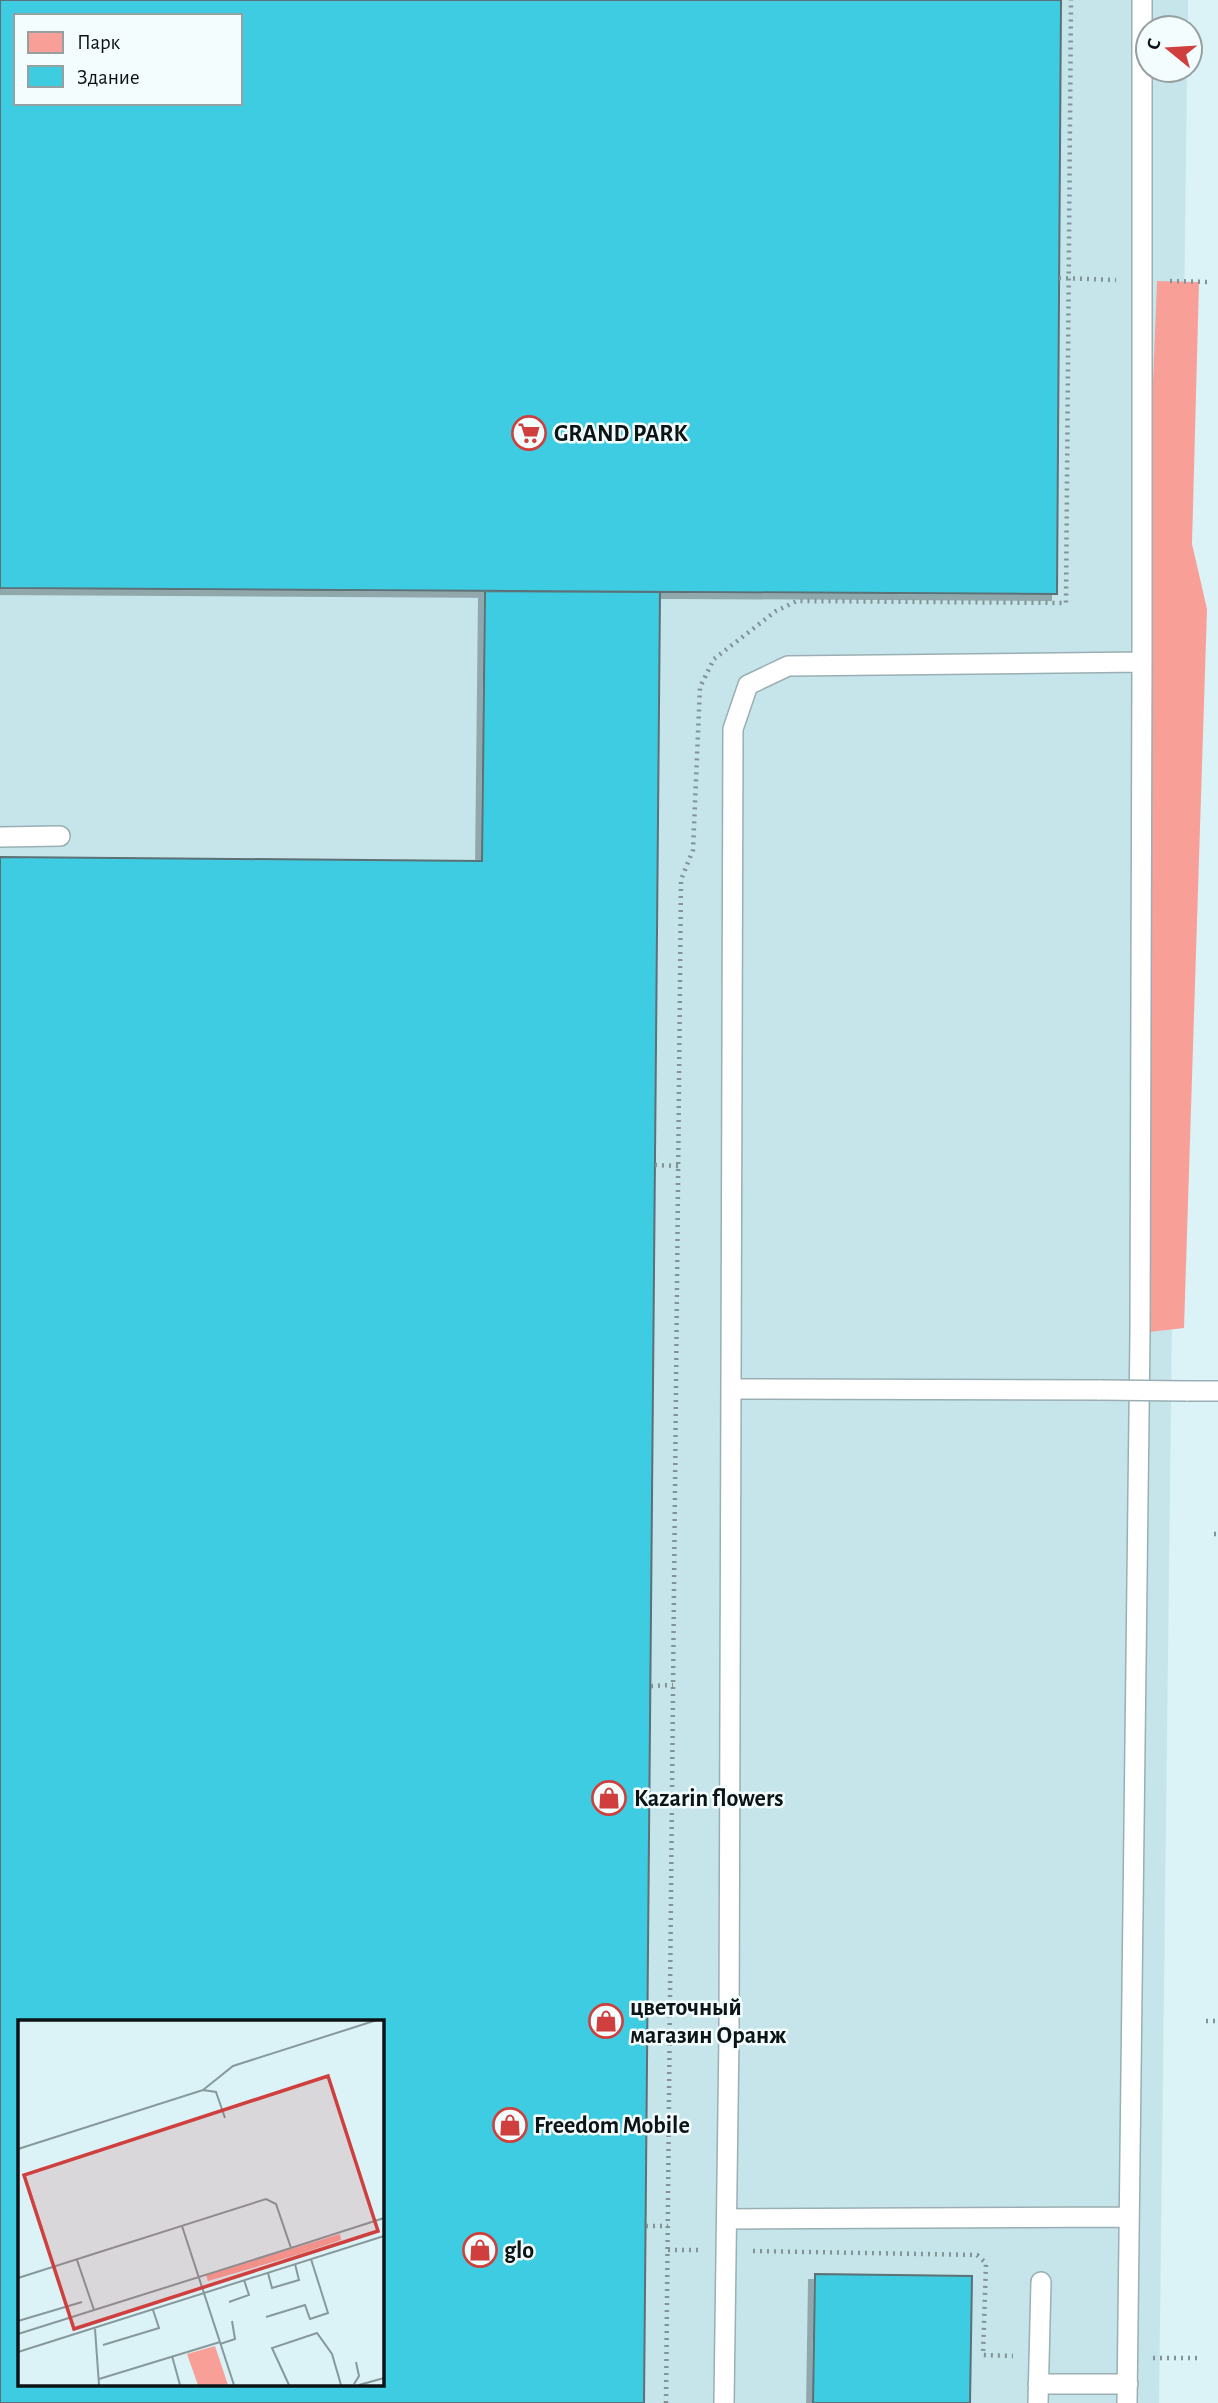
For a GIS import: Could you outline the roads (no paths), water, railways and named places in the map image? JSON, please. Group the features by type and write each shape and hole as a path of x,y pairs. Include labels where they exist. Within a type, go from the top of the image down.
{"lane":[{"path":"1041,2281 1038,2393 1128,2393 1140,1333 1142,0"},
{"path":"723,2403 727,2219 733,729 748,685 788,666 1142,662"},
{"path":"0,837 60,836"},
{"path":"731,1389 1218,1391"},
{"path":"727,2219 1128,2217"}],"place":[{"name":"GRAND PARK","path":"529,433"},
{"name":"Kazarin flowers","path":"609,1798"},
{"name":"цветочный магазин Оранж","path":"606,2021"},
{"name":"Freedom Mobile","path":"510,2125"},
{"name":"glo","path":"480,2250"}]}
